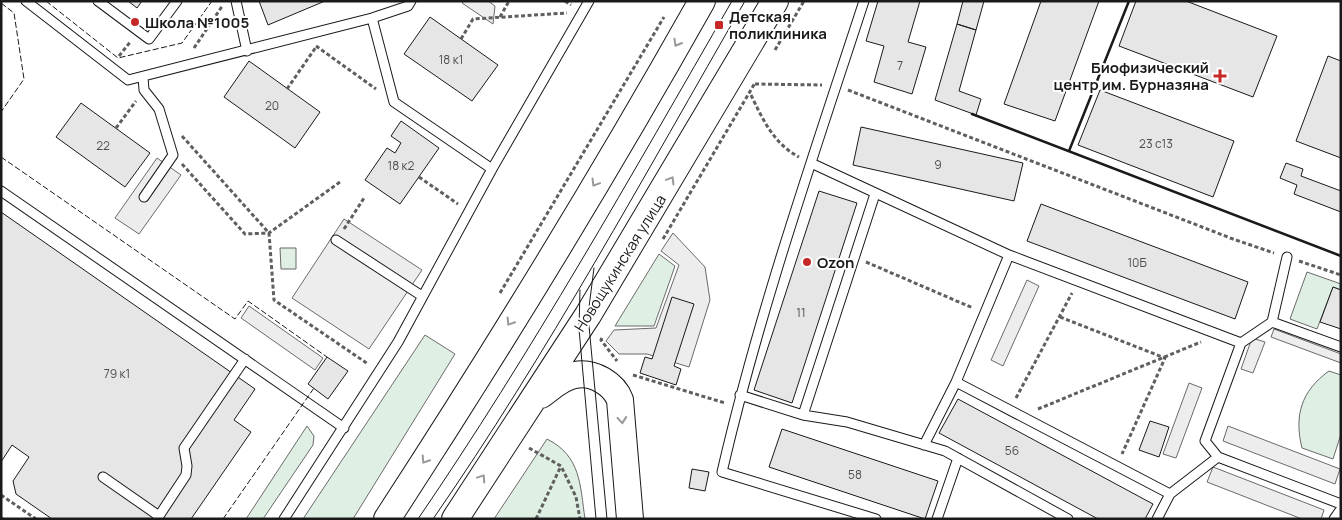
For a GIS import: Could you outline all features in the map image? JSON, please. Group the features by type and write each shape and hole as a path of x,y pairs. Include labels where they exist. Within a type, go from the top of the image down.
{"main road":[{"path":"387,519 574,219 702,1"},
{"name":"Новощукинская улица","path":"455,519 534,399 662,195 776,1"},
{"path":"534,399 562,379 577,374 602,380 616,391 620,400 630,519"}],"lane":[{"path":"26,1 128,80 372,18 408,6 411,1"},
{"path":"98,1 149,39 177,1"},
{"path":"236,1 247,51"},
{"path":"284,519 379,371 589,1"},
{"path":"864,1 811,163 740,395 722,472 876,519"},
{"path":"372,18 394,102 492,170"},
{"path":"143,77 144,90 159,109 173,154 144,197"},
{"path":"811,163 1009,255 1218,336 1241,343"},
{"path":"1,191 344,428"},
{"path":"803,414 875,194"},
{"path":"336,240 422,296"},
{"path":"924,445 956,382 1009,255"},
{"path":"1287,257 1272,322 1241,343 1205,441 1218,456 1341,504"},
{"path":"1272,322 1341,347"},
{"path":"103,477 158,517 186,475 188,466 184,448 245,360"},
{"path":"956,382 1170,494"},
{"path":"740,395 803,414 846,422 945,451 1068,519"},
{"path":"1157,519 1170,494 1218,456"},
{"path":"937,519 958,458"},
{"path":"1334,519 1341,509"}],"path":[{"path":"192,50 226,1"},
{"path":"500,17 510,1"},
{"path":"774,51 804,1"},
{"path":"461,39 473,19 582,13"},
{"path":"496,300 659,26"},
{"path":"118,58 135,36"},
{"path":"303,37 394,102"},
{"path":"287,88 316,46"},
{"path":"659,245 760,76"},
{"path":"755,84 836,86 1233,239"},
{"path":"116,128 144,90"},
{"path":"750,94 766,128 788,152"},
{"path":"159,109 269,233 274,300 379,371"},
{"path":"173,154 245,234 269,233 340,182"},
{"path":"419,177 469,212"},
{"path":"336,240 364,198"},
{"path":"854,257 984,313"},
{"path":"1010,410 1078,282"},
{"path":"1060,317 1165,358"},
{"path":"601,340 605,333"},
{"path":"1022,416 1218,336"},
{"path":"1117,466 1165,358"},
{"path":"625,373 737,407"},
{"path":"530,448 561,466 576,497 580,519"},
{"path":"536,519 561,466"},
{"path":"1,495 36,519"}],"green space":[{"path":"280,248 296,248 296,269 281,269"},
{"path":"659,254 675,266 654,326 615,326"},
{"path":"1307,272 1341,284 1341,290 1333,287 1317,329 1290,319"},
{"path":"425,335 455,354 353,519 303,519"},
{"path":"1329,371 1341,375 1341,434 1333,459 1302,448 1299,425 1302,405 1306,396 1319,379"},
{"path":"307,426 314,436 313,445 263,519 246,519"},
{"path":"547,439 567,454 573,463 580,483 585,519 494,519"}],"shaded area":[{"path":"464,1 488,1 495,6 493,24 462,3"},
{"path":"157,158 181,175 139,234 115,218"},
{"path":"344,219 422,270 369,349 292,298"},
{"path":"673,233 705,267 710,300 689,367 647,354 619,354 606,341 614,330 656,328 679,265 661,251"},
{"path":"1027,280 1039,286 1003,366 991,360"},
{"path":"249,306 323,358 315,370 241,318"},
{"path":"1274,329 1341,354 1341,363 1271,337"},
{"path":"1252,338 1265,342 1253,373 1241,369"},
{"path":"1189,383 1202,388 1176,458 1163,454"},
{"path":"1228,426 1340,469 1335,484 1223,441"},
{"path":"1213,467 1324,510 1321,519 1302,519 1207,482"}],"building":[{"path":"128,1 142,1 137,8"},
{"path":"259,1 325,1 268,25"},
{"path":"878,1 920,1 908,42 926,47 912,94 874,82 884,46 866,41"},
{"path":"963,1 984,1 976,30 957,24"},
{"path":"1041,1 1099,1 1055,121 1004,104"},
{"path":"1136,1 1186,1 1277,36 1253,97 1119,46"},
{"path":"430,17 498,65 472,101 404,54"},
{"path":"957,24 976,30 959,91 981,99 976,115 935,100"},
{"path":"1328,56 1341,61 1341,158 1296,141"},
{"path":"249,61 320,112 295,148 224,97"},
{"path":"1100,90 1234,141 1213,197 1078,145"},
{"path":"81,103 150,153 125,187 56,137"},
{"path":"401,121 439,148 400,204 365,180 387,148 395,153 401,143 391,136"},
{"path":"861,127 1023,163 1014,201 853,165"},
{"path":"1286,163 1303,169 1301,176 1341,191 1341,212 1294,194 1297,185 1280,178"},
{"path":"819,191 857,203 792,403 754,390"},
{"path":"1041,204 1248,282 1235,319 1027,241"},
{"path":"1,212 255,389 234,420 251,432 191,519 52,519 16,494 13,481 29,457 12,445 1,462"},
{"path":"1333,287 1341,290 1341,329 1320,322"},
{"path":"672,297 694,304 674,366 681,369 676,385 640,373 645,357 652,359"},
{"path":"327,357 348,371 328,399 308,384"},
{"path":"958,399 1153,504 1145,519 1098,519 939,433"},
{"path":"1150,421 1169,427 1159,457 1139,450"},
{"path":"782,429 938,481 925,519 769,467"},
{"path":"692,469 709,472 705,491 689,488"}],"tram line":[{"path":"418,519 541,328 732,1"},
{"path":"433,519 516,393 556,328 745,1"},
{"path":"594,268 588,315 607,519"},
{"path":"580,290 579,329 596,519"}],"fence":[{"path":"46,1 118,58 182,43 212,1"},
{"path":"1,3 14,13 24,79 1,112"},
{"path":"1,157 235,319 248,301 327,357"},
{"path":"223,519 314,388"}],"wall":[{"path":"1069,151 1129,1"},
{"path":"972,114 1341,256"}],"place":[{"name":"Школа №1005","path":"135,22"},
{"name":"Детская поликлиника","path":"719,25"},
{"name":"Биофизический центр им. Бурназяна","path":"1220,76"},
{"name":"Ozon","path":"807,262"}]}
